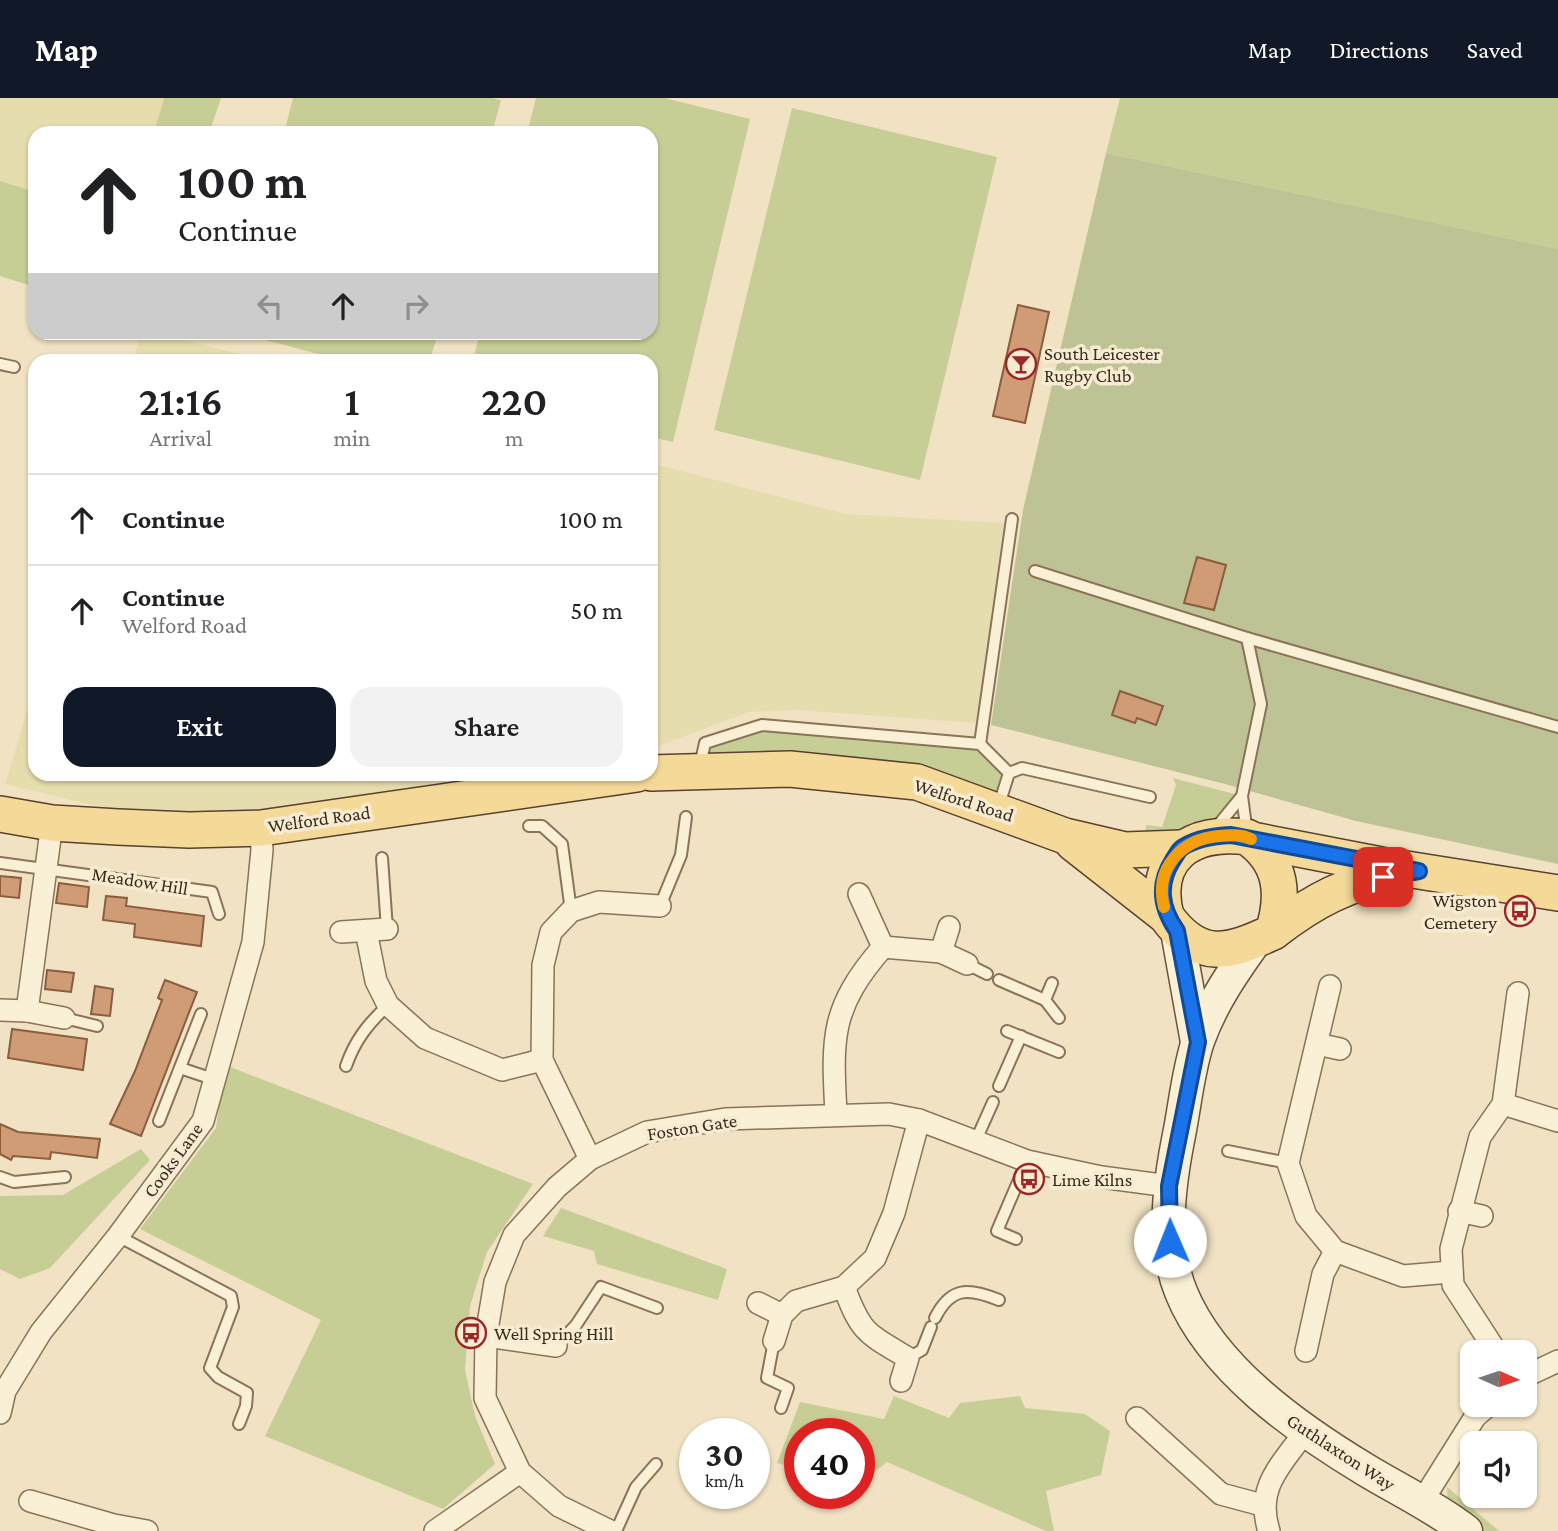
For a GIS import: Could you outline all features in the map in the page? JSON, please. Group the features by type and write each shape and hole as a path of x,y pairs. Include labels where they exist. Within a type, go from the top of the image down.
{"main road":[{"name":"Welford Road","path":"658,773 790,769 917,782 1065,836 1125,850 1194,842"},
{"name":"Welford Road","path":"0,814 52,823 189,830 261,828 588,781"},
{"name":"Welford Road","path":"1065,836 1172,924"},
{"path":"1249,838 1273,860 1278,873 1280,902 1264,936"},
{"path":"1419,871 1364,880 1308,905 1264,936 1232,950 1197,946 1172,924 1162,898 1165,874 1194,842 1249,838 1419,871 1558,893"}],"street":[{"path":"27,1011 52,823"},
{"name":"Cooks Lane","path":"0,1413 5,1391 41,1332 118,1236 203,1121 253,942 262,850 261,828"},
{"path":"859,894 883,947"},
{"path":"590,1159 542,1060 542,965 551,932 571,911 599,902 660,906"},
{"name":"Guthlaxton Way","path":"1172,924 1198,1042"},
{"path":"941,952 949,927"},
{"path":"341,932 376,930 376,981 388,1005 425,1038 502,1070 542,1060"},
{"name":"Guthlaxton Way","path":"1264,936 1221,990 1198,1042 1169,1186 1170,1241 1180,1292 1200,1326 1234,1369 1305,1432 1466,1531"},
{"path":"883,947 941,952 967,964"},
{"path":"836,1114 832,1048 840,1010 861,972 883,947"},
{"path":"1330,986 1288,1163 1306,1216 1335,1251 1403,1276 1451,1272"},
{"path":"1489,1340 1453,1285 1451,1249 1480,1137 1503,1104 1518,993"},
{"path":"0,1010 27,1011 64,1018"},
{"path":"1317,1044 1340,1049"},
{"path":"1503,1104 1558,1121"},
{"name":"Foston Gate","path":"605,1530 559,1506 520,1472 485,1398 486,1336 495,1282 514,1235 556,1188 590,1159 647,1132 725,1119 889,1114 919,1120 1027,1161 1169,1186"},
{"path":"774,1341 782,1315 796,1301 844,1287 875,1258 894,1213 919,1120"},
{"path":"1459,1211 1482,1216"},
{"path":"1306,1350 1322,1274 1335,1251"},
{"path":"844,1287 857,1323 874,1338 908,1357 901,1381"},
{"path":"758,1303 782,1315"},
{"path":"486,1336 556,1346"},
{"path":"1537,1371 1558,1361"},
{"path":"1137,1418 1220,1494 1262,1505"},
{"path":"1422,1503 1474,1418"},
{"path":"1269,1531 1262,1505 1273,1475 1305,1432"},
{"path":"435,1531 520,1472"},
{"path":"30,1502 114,1528 147,1531"}],"lane":[{"path":"0,364 14,367"},
{"path":"980,744 1012,519"},
{"path":"1035,571 1247,638 1360,668 1558,727"},
{"path":"1247,638 1261,704 1242,796 1249,838"},
{"path":"698,771 705,743 762,725 980,744 1009,773"},
{"path":"1009,773 1022,768 1150,797"},
{"path":"998,810 1009,773"},
{"path":"1194,842 1242,796"},
{"path":"660,906 681,855 686,817"},
{"path":"529,826 542,826 562,844 571,911"},
{"path":"376,930 382,858"},
{"path":"0,863 45,869"},
{"name":"Meadow Hill","path":"45,869 84,872 212,892 219,914"},
{"path":"967,964 987,974"},
{"path":"999,980 1045,1000 1059,1018"},
{"path":"1045,1000 1052,983"},
{"path":"346,1066 353,1045 388,1005"},
{"name":"Cooks Lane","path":"159,1121 201,1014"},
{"path":"64,1018 97,1026"},
{"path":"1007,1031 1059,1052"},
{"path":"999,1086 1021,1036"},
{"path":"180,1068 216,1080"},
{"path":"976,1140 993,1102"},
{"path":"1228,1151 1288,1163"},
{"path":"1016,1239 997,1231 1027,1161"},
{"path":"0,1177 14,1182 65,1177"},
{"path":"118,1236 231,1296 233,1307 210,1368 218,1377 247,1393 246,1406 239,1424"},
{"path":"556,1346 576,1325 601,1287 657,1308"},
{"path":"908,1357 922,1350 942,1304 963,1292 973,1290 999,1300"},
{"path":"774,1341 767,1378 788,1388 780,1408"},
{"path":"605,1530 656,1464"}],"shaded area":[{"path":"0,98 164,98 156,126 28,126 28,190 0,181"},
{"path":"139,340 184,340 239,354 135,354"},
{"path":"658,465 845,514 1004,523 976,723 796,710 748,712 658,746"},
{"path":"28,709 28,781 481,781 294,810 193,813 113,810 5,784"}],"green space":[{"path":"164,98 221,98 211,126 156,126"},
{"path":"293,98 501,100 494,126 286,126"},
{"path":"536,98 664,98 750,119 673,442 658,439 658,354 475,354 478,340 658,340 658,126 529,126"},
{"path":"1120,98 1558,98 1558,249 1106,153"},
{"path":"792,108 997,157 920,480 714,430"},
{"path":"1106,153 1558,249 1558,864 1356,821 1225,784 991,725 1023,510"},
{"path":"0,181 28,190 28,285 0,276"},
{"path":"265,340 436,340 432,354 318,354"},
{"path":"762,725 980,744 1009,773 998,810 698,771 705,743"},
{"path":"1173,778 1242,796 1208,837 1143,850 1146,825 1162,827 1176,785"},
{"path":"225,1065 533,1184 487,1252 470,1306 465,1370 475,1416 495,1464 443,1509 265,1436 321,1320 140,1229 216,1128"},
{"path":"141,1149 150,1160 50,1268 20,1279 0,1269 0,1196 63,1195"},
{"path":"561,1208 727,1269 718,1300 597,1264 594,1251 543,1236"},
{"path":"894,1396 949,1418 960,1403 1020,1396 1025,1408 1085,1414 1110,1431 1101,1475 1046,1491 1054,1531 1046,1531 887,1462 875,1471 875,1418 794,1418 800,1402 884,1419"},
{"path":"784,1444 784,1465 777,1463"},
{"path":"1447,1487 1460,1498 1460,1508 1472,1508 1499,1531 1478,1531 1448,1508"}],"building":[{"name":"South Leicester Rugby Club","path":"1018,305 1049,312 1025,423 993,416"},
{"path":"1197,557 1226,565 1214,610 1184,603"},
{"path":"1120,691 1163,706 1156,725 1137,718 1135,723 1112,715"},
{"path":"0,876 21,878 19,898 0,896"},
{"path":"59,883 89,887 87,907 56,903"},
{"path":"106,896 127,898 126,906 204,916 201,946 134,937 135,924 103,920"},
{"path":"47,970 74,973 71,992 45,989"},
{"path":"165,980 197,992 141,1136 110,1124 135,1071 162,1000 158,998"},
{"path":"95,986 113,989 110,1016 91,1014"},
{"path":"12,1029 87,1039 83,1070 8,1058"},
{"path":"0,1124 18,1132 100,1139 97,1158 51,1152 50,1159 13,1156 11,1160 0,1154"}],"slow traffic":[{"path":"1164,907 1162,898 1165,874 1181,848 1208,837 1231,835 1251,839"}],"place":[{"name":"South Leicester Rugby Club","path":"1021,364"},
{"name":"Wigston Cemetery","path":"1520,911"},
{"name":"Lime Kilns","path":"1029,1179"},
{"name":"Well Spring Hill","path":"471,1333"}],"route":[{"path":"1170,1241 1169,1186 1198,1042 1177,931 1167,916 1162,898 1165,874 1181,848 1208,837 1231,835 1419,871 1383,877"}]}
